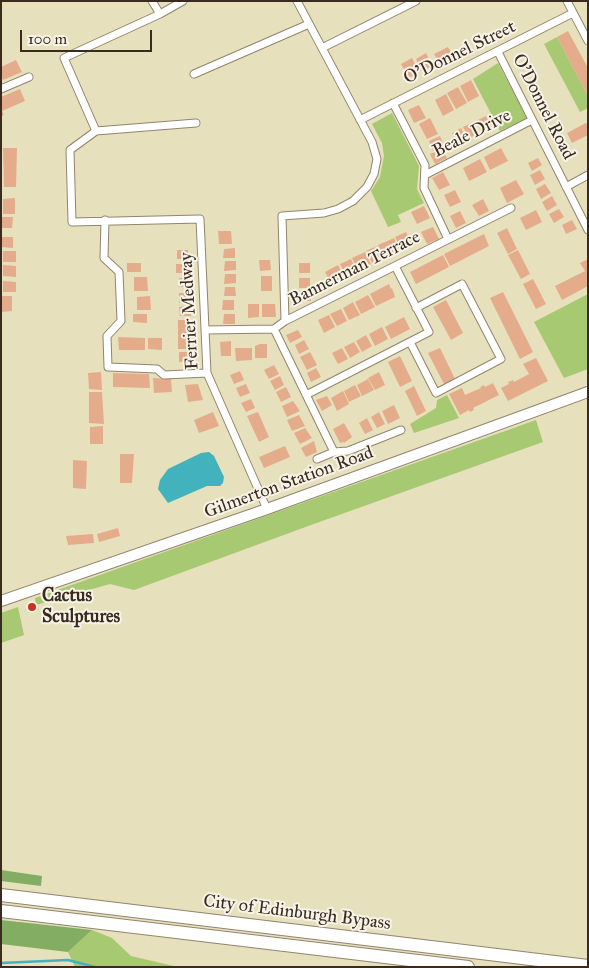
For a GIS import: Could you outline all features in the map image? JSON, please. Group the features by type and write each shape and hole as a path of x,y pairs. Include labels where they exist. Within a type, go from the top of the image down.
{"highway":[{"name":"City of Edinburgh Bypass","path":"1,895 588,966"},
{"name":"City of Edinburgh Bypass","path":"1,911 468,967"}],"street":[{"path":"152,1 160,14"},
{"path":"96,131 64,58 160,14 183,1"},
{"path":"286,321 282,216 324,213 338,209 353,201 368,187 378,159 372,142 297,1"},
{"path":"322,48 416,1"},
{"path":"567,1 588,41"},
{"name":"O'Donnel Street","path":"360,120 574,13"},
{"path":"194,74 310,24"},
{"name":"O'Donnel Road","path":"498,52 588,230"},
{"path":"1,89 29,77"},
{"path":"393,103 425,165 424,188 448,239"},
{"name":"Beale Drive","path":"425,175 532,120"},
{"path":"196,123 96,131 70,150 72,222 106,220 104,258 119,272 121,321 107,336 108,367 156,369 164,375 207,373"},
{"path":"566,187 588,176"},
{"name":"Bannerman Terrace","path":"274,329 286,321 511,208"},
{"name":"Ferrier Medway","path":"106,220 200,219 207,373 267,509"},
{"path":"306,395 429,332 395,266"},
{"path":"410,342 436,393 501,359 462,284 416,308"},
{"path":"206,330 274,329 334,452"},
{"name":"Gilmerton Station Road","path":"1,601 267,509 588,392"},
{"path":"317,459 334,452 348,451 401,430"}],"green space":[{"path":"557,37 588,96 588,108 580,112 544,44"},
{"path":"498,63 527,118 500,131 473,79"},
{"path":"392,113 419,166 417,189 424,203 398,215 401,222 388,227 371,191 380,177 384,156 382,143 372,124"},
{"path":"588,294 588,369 564,378 534,322"},
{"path":"447,395 459,418 414,433 410,424 436,408 437,400"},
{"path":"536,420 543,442 134,590 110,584 36,605 35,598"},
{"path":"18,607 24,635 1,643 1,613"},
{"path":"1,870 42,876 41,886 1,881"},
{"path":"1,920 92,930 68,952 1,944"},
{"path":"92,930 112,938 131,956 178,967 75,967 68,952"}],"water":[{"path":"209,452 214,456 224,477 223,483 220,486 207,486 168,503 158,489 160,480 168,469 201,453"}],"building":[{"path":"568,31 588,68 588,96 557,37"},
{"path":"448,47 455,59 441,66 434,54"},
{"path":"426,53 432,66 421,71 416,59"},
{"path":"412,58 419,72 409,78 401,64"},
{"path":"16,60 22,72 3,80 1,67"},
{"path":"471,80 479,96 468,102 460,86"},
{"path":"458,87 467,103 456,109 447,93"},
{"path":"20,89 25,101 2,111 4,115 1,116 1,97"},
{"path":"446,94 454,110 443,116 435,100"},
{"path":"419,105 426,118 414,123 408,110"},
{"path":"486,116 492,127 482,132 476,121"},
{"path":"430,118 438,134 427,139 419,124"},
{"path":"473,122 479,134 469,138 463,127"},
{"path":"586,123 588,135 572,143 567,133"},
{"path":"461,128 467,140 457,144 452,133"},
{"path":"440,136 444,145 433,151 429,141"},
{"path":"3,148 17,148 16,187 4,187"},
{"path":"501,148 508,161 490,170 484,157"},
{"path":"442,149 447,158 435,164 430,154"},
{"path":"538,158 542,165 532,171 528,163"},
{"path":"480,159 487,172 469,181 463,168"},
{"path":"540,170 545,179 535,185 530,175"},
{"path":"443,172 450,185 439,190 432,178"},
{"path":"516,180 524,194 507,203 500,188"},
{"path":"545,184 551,193 541,199 536,189"},
{"path":"455,190 461,202 450,207 444,195"},
{"path":"552,196 557,205 547,211 542,202"},
{"path":"15,198 15,214 3,214 3,199"},
{"path":"483,199 489,211 479,216 472,205"},
{"path":"424,206 430,218 417,224 411,212"},
{"path":"559,209 564,217 554,223 549,214"},
{"path":"536,210 542,222 526,230 520,218"},
{"path":"460,211 466,223 456,228 450,216"},
{"path":"1,217 13,217 12,228 1,228"},
{"path":"572,220 577,229 566,234 562,225"},
{"path":"433,227 439,239 427,244 421,232"},
{"path":"507,228 517,249 508,254 497,233"},
{"path":"218,231 231,231 232,244 219,244"},
{"path":"406,232 412,244 401,249 395,237"},
{"path":"484,234 489,246 450,266 444,254"},
{"path":"1,237 13,237 13,248 1,247"},
{"path":"394,238 400,250 384,257 378,245"},
{"path":"377,246 383,258 372,263 366,251"},
{"path":"235,248 235,258 223,258 224,249"},
{"path":"177,250 188,250 189,259 177,259"},
{"path":"518,250 530,274 521,279 508,255"},
{"path":"3,251 16,251 16,262 3,262"},
{"path":"365,252 371,264 358,270 352,258"},
{"path":"443,255 449,267 416,284 410,272"},
{"path":"351,259 357,271 346,276 340,264"},
{"path":"588,259 588,286 562,300 555,286 585,271 580,263"},
{"path":"259,260 270,260 271,270 260,271"},
{"path":"225,261 236,261 236,270 224,271"},
{"path":"127,263 141,263 141,272 127,272"},
{"path":"299,263 310,263 310,273 299,273"},
{"path":"176,264 187,264 188,273 176,273"},
{"path":"3,265 16,266 16,277 3,276"},
{"path":"338,265 344,277 331,284 325,272"},
{"path":"225,274 236,274 236,283 224,284"},
{"path":"261,276 272,276 272,291 261,291"},
{"path":"134,277 147,277 148,291 134,291"},
{"path":"179,278 190,278 191,287 179,287"},
{"path":"299,278 310,278 310,288 299,288"},
{"path":"533,279 546,304 536,309 523,284"},
{"path":"3,281 16,282 16,292 3,292"},
{"path":"389,284 395,297 376,306 370,294"},
{"path":"225,287 235,287 236,296 224,296"},
{"path":"300,291 311,291 311,301 298,301"},
{"path":"503,292 533,352 520,359 490,298"},
{"path":"179,293 190,293 191,302 179,303"},
{"path":"368,295 375,307 361,314 355,302"},
{"path":"1,296 12,296 12,311 1,312"},
{"path":"150,296 151,310 137,310 137,297"},
{"path":"223,300 234,300 234,310 222,310"},
{"path":"446,300 463,333 451,340 433,307"},
{"path":"353,302 360,315 349,320 343,308"},
{"path":"248,304 259,304 259,317 248,318"},
{"path":"262,304 275,304 276,317 262,317"},
{"path":"190,306 191,316 180,316 179,307"},
{"path":"341,309 347,321 337,326 330,314"},
{"path":"133,314 147,314 147,323 133,322"},
{"path":"224,314 235,314 235,324 223,324"},
{"path":"329,315 335,327 324,333 318,320"},
{"path":"404,317 410,329 391,339 385,327"},
{"path":"178,320 190,320 190,349 178,349"},
{"path":"382,327 388,339 375,346 369,334"},
{"path":"298,330 302,337 290,343 286,335"},
{"path":"366,335 372,346 362,352 356,341"},
{"path":"118,337 145,338 145,350 119,350"},
{"path":"148,338 162,338 162,350 148,349"},
{"path":"304,340 309,349 299,354 295,345"},
{"path":"231,341 231,356 221,356 220,342"},
{"path":"354,342 360,352 350,358 344,347"},
{"path":"267,344 267,358 255,358 255,346"},
{"path":"235,348 252,348 252,360 236,361"},
{"path":"342,348 348,359 338,364 332,353"},
{"path":"440,348 455,379 444,384 428,353"},
{"path":"179,352 189,352 191,361 179,362"},
{"path":"310,352 317,365 307,370 300,357"},
{"path":"400,356 412,381 400,387 388,362"},
{"path":"536,358 548,381 508,401 501,388 509,384 508,382 513,380 514,382 529,374 523,364"},
{"path":"274,365 279,374 269,379 264,370"},
{"path":"316,368 321,377 311,382 307,373"},
{"path":"240,371 244,380 234,384 230,375"},
{"path":"101,372 102,390 89,389 88,373"},
{"path":"379,372 385,385 375,390 368,378"},
{"path":"113,373 149,374 150,388 113,387"},
{"path":"280,376 284,385 275,390 270,381"},
{"path":"153,378 171,379 172,392 154,393"},
{"path":"368,379 374,390 362,396 357,385"},
{"path":"493,383 499,395 473,408 474,410 470,412 469,410 460,415 449,394 462,388 465,395 484,385 485,387"},
{"path":"198,384 203,400 188,402 185,385"},
{"path":"246,384 250,393 240,397 236,388"},
{"path":"355,385 361,396 349,402 344,391"},
{"path":"414,386 426,411 417,416 405,391"},
{"path":"286,387 291,397 281,402 276,392"},
{"path":"343,391 349,404 337,411 331,398"},
{"path":"89,392 102,392 104,424 89,423"},
{"path":"327,396 332,405 322,411 316,400"},
{"path":"251,399 255,408 246,412 241,403"},
{"path":"293,401 300,411 287,417 282,406"},
{"path":"394,405 400,418 388,424 382,411"},
{"path":"213,412 219,426 199,433 194,420"},
{"path":"258,412 269,437 259,442 247,416"},
{"path":"379,412 385,424 377,428 371,417"},
{"path":"299,415 305,426 292,431 287,420"},
{"path":"367,418 373,430 365,434 359,423"},
{"path":"344,423 352,437 344,443 340,443 333,429"},
{"path":"103,426 103,444 90,444 90,427"},
{"path":"305,428 312,438 300,444 294,433"},
{"path":"314,441 317,452 306,457 301,448"},
{"path":"285,446 290,457 264,468 259,457"},
{"path":"120,454 134,454 132,483 120,483"},
{"path":"73,460 87,461 86,489 73,488"},
{"path":"118,528 120,536 99,542 97,534"},
{"path":"93,534 94,543 68,545 66,536"}],"waterway":[{"path":"1,963 68,960 95,967"}],"place":[{"name":"Cactus Sculptures","path":"32,607"}]}
